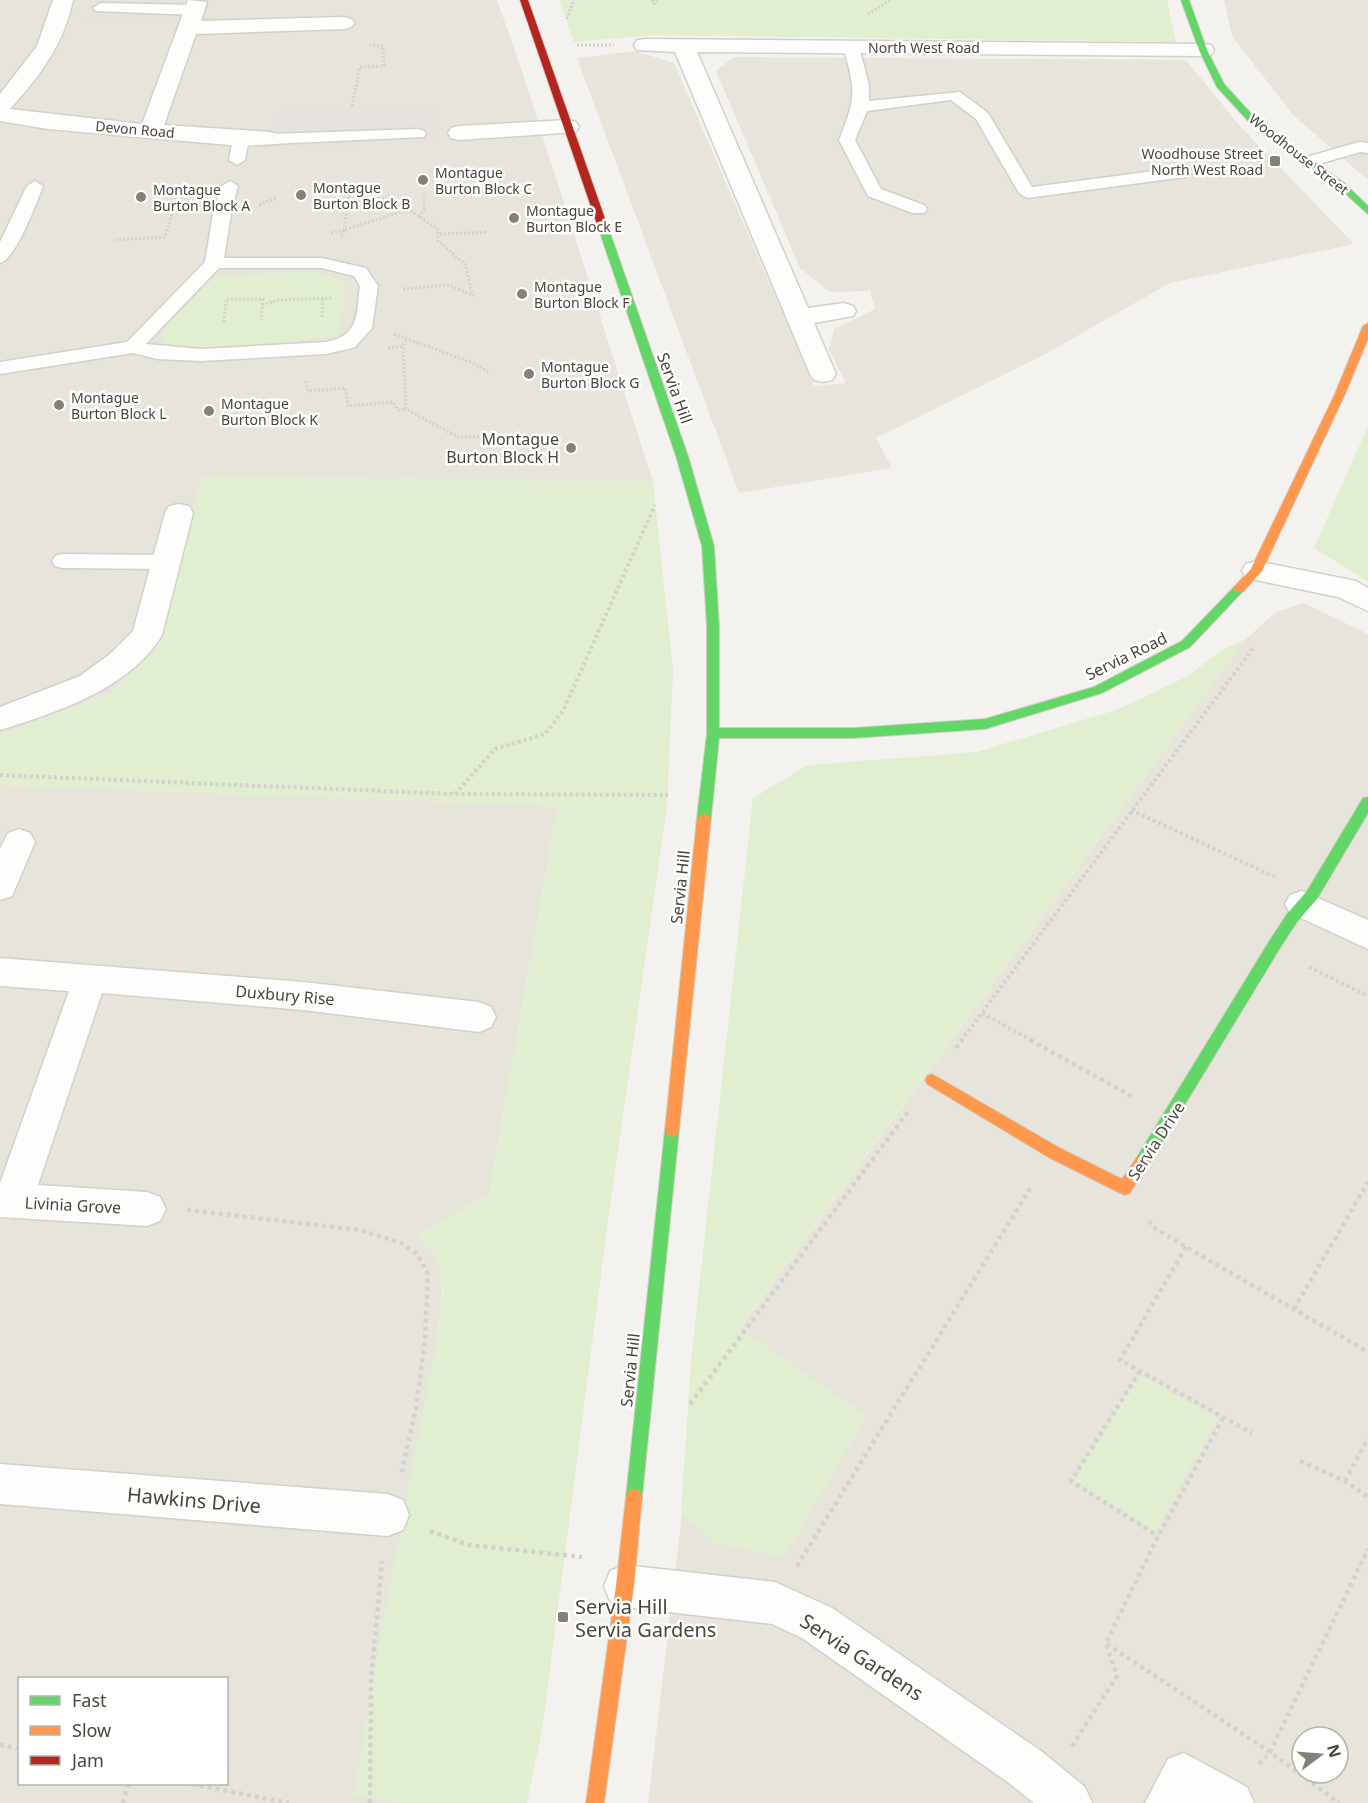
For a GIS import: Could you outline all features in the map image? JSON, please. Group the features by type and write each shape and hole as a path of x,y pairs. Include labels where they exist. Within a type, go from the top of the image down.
{"street":[{"path":"0,107 36,69 59,24 63,0"},
{"path":"151,129 194,14 345,34 342,0"},
{"name":"Servia Hill","path":"524,0 682,456 708,546 712,626 713,733 625,1586 595,1803"},
{"name":"Woodhouse Street","path":"1185,0 1203,50 1220,86 1247,114 1341,185 1368,211"},
{"name":"North West Road","path":"645,45 1203,50"},
{"path":"683,45 824,374"},
{"name":"Devon Road","path":"0,114 48,122 151,129 239,149 270,139"},
{"path":"459,133 568,127"},
{"path":"801,317 844,311"},
{"name":"Servia Road","path":"713,733 853,733 985,724 1098,690 1186,644 1256,571 1340,394 1368,326"},
{"path":"0,719 91,684 122,662 147,635 178,513"},
{"path":"1256,571 1346,588 1368,601"},
{"name":"Servia Drive","path":"932,1080 1053,1152 1125,1188 1171,1118 1273,949 1307,900 1368,802"},
{"path":"0,887 19,842"},
{"path":"1307,900 1368,935"},
{"name":"Duxbury Rise","path":"0,972 303,996 479,1017"},
{"path":"7,1201 90,978"},
{"name":"Livinia Grove","path":"7,1201 147,1209"},
{"name":"Hawkins Drive","path":"0,1484 388,1515"},
{"name":"Servia Gardens","path":"625,1586 775,1603 817,1623 1025,1767 1069,1803"},
{"path":"1168,1803 1184,1775 1229,1801"}],"lane":[{"path":"101,8 194,14"},
{"path":"851,47 864,91 862,107 847,140 874,192 918,209"},
{"path":"862,107 954,94 982,116 1027,194 1185,172"},
{"path":"270,139 418,134"},
{"path":"1309,162 1359,147 1368,148"},
{"path":"0,258 27,210 35,186"},
{"path":"133,347 214,263 223,208 230,186"},
{"path":"0,368 133,347 157,354 201,355 326,348 348,343 363,328 366,285 360,272 322,262 214,263"},
{"path":"62,561 165,562"}],"path":[{"path":"345,34 383,46 384,66 360,67 346,136"},
{"path":"540,45 645,45"},
{"path":"339,267 344,259 339,246 349,196 347,187"},
{"path":"418,217 424,210 424,194"},
{"path":"349,196 355,201 384,198 403,211"},
{"path":"259,206 276,198"},
{"path":"164,206 223,208"},
{"path":"115,240 165,237 174,207"},
{"path":"344,230 403,211 411,211 430,222 440,234"},
{"path":"440,234 487,232"},
{"path":"262,305 278,300 323,299 366,285 377,279 395,290 449,285 473,296 465,264 438,242 440,234"},
{"path":"233,322 224,322 226,298 263,299 261,322 251,322"},
{"path":"321,322 323,299"},
{"path":"391,332 406,340 471,362 490,373"},
{"path":"406,340 403,346 406,409 458,437 542,435"},
{"path":"454,794 495,749 545,734 563,711 659,496 682,456"},
{"path":"723,1359 1254,646"},
{"path":"0,774 454,794 629,797"},
{"path":"1131,810 1307,900"},
{"path":"1273,949 1368,996"},
{"path":"982,1013 1171,1118"},
{"path":"775,1603 1053,1152"},
{"path":"1294,1309 1368,1182"},
{"path":"1125,1188 1153,1227 1368,1352"},
{"path":"147,1209 221,1211 274,1221 338,1227 384,1236 414,1251 428,1269 426,1341 402,1472 388,1515 376,1604 369,1741 370,1803"},
{"path":"1186,1247 1120,1360 1252,1433"},
{"path":"1140,1371 1071,1481 1158,1536"},
{"path":"1067,1755 1117,1676 1106,1643 1158,1536 1222,1418"},
{"path":"1345,1481 1368,1438"},
{"path":"1300,1461 1345,1481 1368,1497"},
{"path":"469,1545 578,1557"},
{"path":"1229,1801 1270,1752 1368,1549"},
{"path":"1106,1643 1270,1752 1339,1803"},
{"path":"0,1745 18,1749"},
{"path":"123,1803 128,1785"},
{"path":"197,1785 289,1803"}],"shaded area":[{"path":"0,0 497,0 520,65 653,482 202,477 160,640 112,693 0,735"},
{"path":"91,0 176,0 172,24 84,23"},
{"path":"1224,0 1368,0 1368,180 1293,115 1232,36"},
{"path":"635,51 674,63 814,386 846,383 829,350 834,329 875,309 870,291 830,292 800,268 716,71 734,57 1186,60 1239,125 1354,244 1170,283 1042,356 876,438 892,468 739,493 577,58"},
{"path":"439,110 439,142 263,148 277,111"},
{"path":"1304,603 1368,634 1368,1803 648,1803 682,1513 717,1544 739,1329 1245,640 1276,612"},
{"path":"0,785 558,806 489,1195 416,1235 427,1244 441,1264 442,1297 437,1340 354,1795 405,1803 0,1803"}],"green space":[{"path":"559,0 1167,0 1176,42 654,35 574,42"},
{"path":"317,272 343,281 343,308 337,337 214,348 167,347 160,337 167,325 215,275"},
{"path":"1368,426 1368,582 1314,548"},
{"path":"202,477 653,482 673,670 667,806 607,1228 543,1724 527,1803 405,1803 354,1796 387,1600 441,1310 442,1283 436,1258 428,1246 416,1235 489,1195 558,806 0,785 0,735 112,693 160,640"},
{"path":"1245,640 739,1328 867,1416 784,1557 717,1544 681,1512 691,1361 753,798 808,765 977,752 1119,709 1186,677 1223,649"},
{"path":"1140,1374 1218,1419 1155,1531 1074,1481"}],"traffic: fast":[{"path":"1185,0 1203,50 1220,85 1254,122 1341,185 1368,211"},
{"path":"604,230 682,456 708,546 713,626 713,733 704,818"},
{"path":"713,733 853,733 985,724 1098,690 1186,644 1239,589"},
{"path":"1142,1162 1275,944 1292,918 1312,895 1368,802"},
{"path":"634,1497 672,1130"}],"traffic: slow":[{"path":"1239,589 1256,571 1340,394 1368,326"},
{"path":"672,1130 704,818"},
{"path":"932,1080 1053,1152 1125,1188 1142,1162"},
{"path":"595,1803 625,1586 634,1497"}],"traffic: jam":[{"path":"524,0 604,230"}],"place":[{"name":"Woodhouse Street North West Road","path":"1275,161"},
{"name":"Montague Burton Block C","path":"423,180"},
{"name":"Montague Burton Block B","path":"301,195"},
{"name":"Montague Burton Block A","path":"141,197"},
{"name":"Montague Burton Block E","path":"514,218"},
{"name":"Montague Burton Block F","path":"522,294"},
{"name":"Montague Burton Block G","path":"529,374"},
{"name":"Montague Burton Block L","path":"59,405"},
{"name":"Montague Burton Block K","path":"209,411"},
{"name":"Montague Burton Block H","path":"571,448"},
{"name":"Servia Hill Servia Gardens","path":"563,1617"}]}
